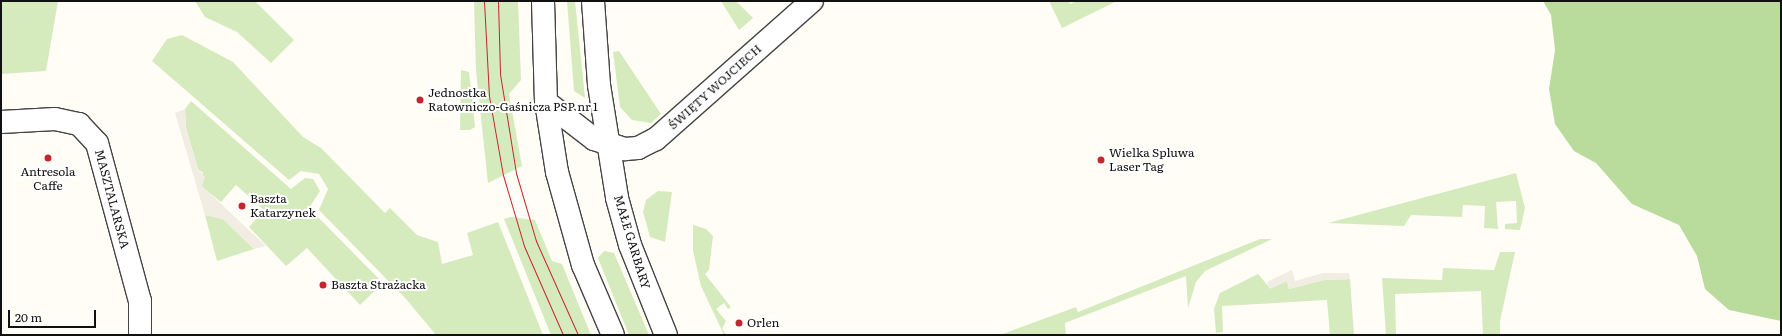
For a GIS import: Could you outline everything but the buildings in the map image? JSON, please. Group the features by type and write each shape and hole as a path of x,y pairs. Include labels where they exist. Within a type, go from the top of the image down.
{"street":[{"path":"543,1 546,102 556,172 583,265 613,335"},
{"name":"MAŁE GARBARY","path":"593,1 607,145 630,244 666,335"},
{"name":"ŚWIĘTY WOJCIECH","path":"607,145 638,148 656,139 812,1"},
{"path":"546,102 579,130 607,145"},
{"name":"MASZTALARSKA","path":"1,122 54,119 79,124 97,144 140,301 140,335"}],"green space":[{"path":"1,1 58,1 46,71 1,74"},
{"path":"195,1 255,1 294,40 271,63 237,32 205,17"},
{"path":"474,1 518,1 521,80 509,94 522,166 488,183 476,71"},
{"path":"567,1 575,1 585,98 574,91"},
{"path":"721,1 736,1 753,18 739,30"},
{"path":"1049,1 1069,1 1070,4 1077,1 1117,1 1062,28"},
{"path":"1543,1 1781,1 1781,321 1729,310 1705,289 1697,256 1679,225 1632,204 1596,163 1574,151 1555,124 1549,89 1555,50 1551,15"},
{"path":"182,35 233,62 303,137 321,148 385,213 390,208 417,235 438,242 442,264 473,255 467,233 498,222 543,335 436,335 406,299 319,210 328,189 319,174 301,171 289,180 152,61 167,39"},
{"path":"619,51 661,114 651,123 632,120 620,107 613,52"},
{"path":"461,70 469,72 475,127 470,130 460,130"},
{"path":"191,101 291,189 305,178 313,179 320,191 309,208 383,283 360,305 307,248 286,266 249,227 264,210 236,185 221,202 201,186 203,173 198,169 186,128 185,109"},
{"path":"1516,173 1525,208 1520,230 1505,229 1505,224 1517,223 1516,201 1496,202 1498,229 1484,228 1485,206 1463,205 1462,217 1411,215 1404,226 1328,223"},
{"path":"658,191 672,192 665,242 650,237 643,212 646,200"},
{"path":"205,215 223,219 254,249 217,261"},
{"path":"510,217 535,220 552,261 562,264 591,335 551,335 504,219"},
{"path":"693,225 706,229 713,236 709,270 705,274 731,307 728,309 724,303 716,309 726,321 722,329 727,335 724,335 701,286 693,251"},
{"path":"1260,239 1272,239 1205,271 1196,282 1188,308 1186,276 1065,323 1066,335 1000,335 1076,307 1078,312"},
{"path":"604,251 614,253 649,335 629,335 598,258"},
{"path":"1500,252 1515,252 1500,321 1500,335 1483,335 1481,291 1395,294 1396,335 1386,335 1382,278 1442,280 1443,268 1494,270"},
{"path":"1258,274 1270,288 1287,281 1289,289 1324,280 1350,279 1354,335 1330,335 1327,300 1222,306 1223,332 1216,333 1214,309 1220,293"}],"shaded area":[{"path":"185,109 186,129 198,169 205,177 202,186 266,246 254,249 223,219 205,215 175,113"},
{"path":"1292,270 1295,281 1323,273 1349,273 1350,279 1324,280 1289,289 1287,281 1270,289 1267,282"}],"tram line":[{"path":"484,1 489,96 503,175 524,246 563,335"},
{"path":"498,1 500,74 516,173 536,241 578,335"}],"place":[{"name":"Jednostka Ratowniczo-Gaśnicza PSP nr 1","path":"420,100"},
{"name":"Antresola Caffe","path":"48,158"},
{"name":"Wielka Spluwa Laser Tag","path":"1101,160"},
{"name":"Baszta Katarzynek","path":"242,206"},
{"name":"Baszta Strażacka","path":"323,285"},
{"name":"Orlen","path":"739,323"}]}
